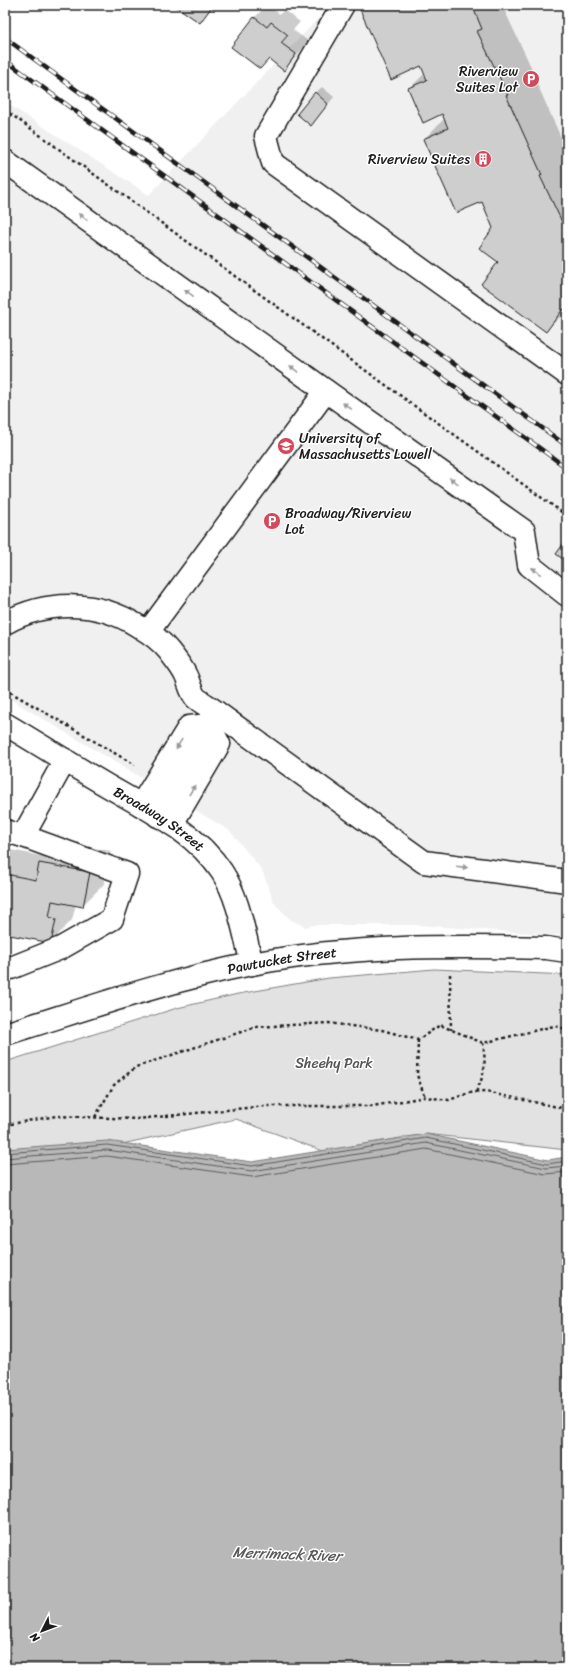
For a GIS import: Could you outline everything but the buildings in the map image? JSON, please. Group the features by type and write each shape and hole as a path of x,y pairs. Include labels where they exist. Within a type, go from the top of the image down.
{"main road":[{"path":"343,5 266,136 273,163 567,374"},
{"path":"5,162 524,531 529,565 567,595"},
{"path":"148,632 326,391"},
{"path":"5,622 20,614 53,607 79,606 100,609 127,619 148,632 167,649 186,675 195,697 212,718 424,862 567,881"},
{"path":"157,815 157,778 189,727 212,718"},
{"path":"157,815 212,718"},
{"name":"Broadway Street","path":"5,724 157,815 193,839 211,857 223,873 232,893 252,964"},
{"path":"5,966 12,968 61,948 112,919 127,874 14,834 65,760"},
{"name":"Pawtucket Street","path":"5,1034 137,993 252,964 323,954 410,947 546,948 567,951"}],"path":[{"path":"5,110 567,516"},
{"path":"5,689 157,778"},
{"path":"450,947 451,1030"},
{"path":"95,1117 114,1085 136,1067 256,1027 328,1023 382,1030 418,1040 440,1025 483,1043 554,1026 567,1029"},
{"path":"418,1040 417,1074 425,1097"},
{"path":"476,1093 483,1076 485,1056 483,1043"},
{"path":"5,1125 56,1116 137,1119 266,1106 373,1106 425,1097 449,1100 469,1093 486,1092 567,1109"}],"shaded area":[{"name":"University of Massachusetts Lowell","path":"331,5 567,5 567,936 417,925 313,925 306,927 291,920 274,903 262,870 230,831 5,696 5,102 149,195"}],"green space":[{"name":"Sheehy Park","path":"434,969 567,975 567,1150 426,1134 323,1151 236,1119 122,1144 5,1151 5,1062 177,1008 238,994 329,978"}],"water":[{"name":"Merrimack River","path":"426,1134 548,1160 567,1157 567,1668 5,1668 5,1149 107,1141 252,1162"}],"railway":[{"path":"5,38 567,446"},
{"path":"5,60 567,468"}],"place":[{"name":"Riverview Suites Lot","path":"531,79"},
{"name":"Riverview Suites","path":"483,159"},
{"name":"University of Massachusetts Lowell","path":"286,446"},
{"name":"Broadway/Riverview Lot","path":"272,521"}]}
